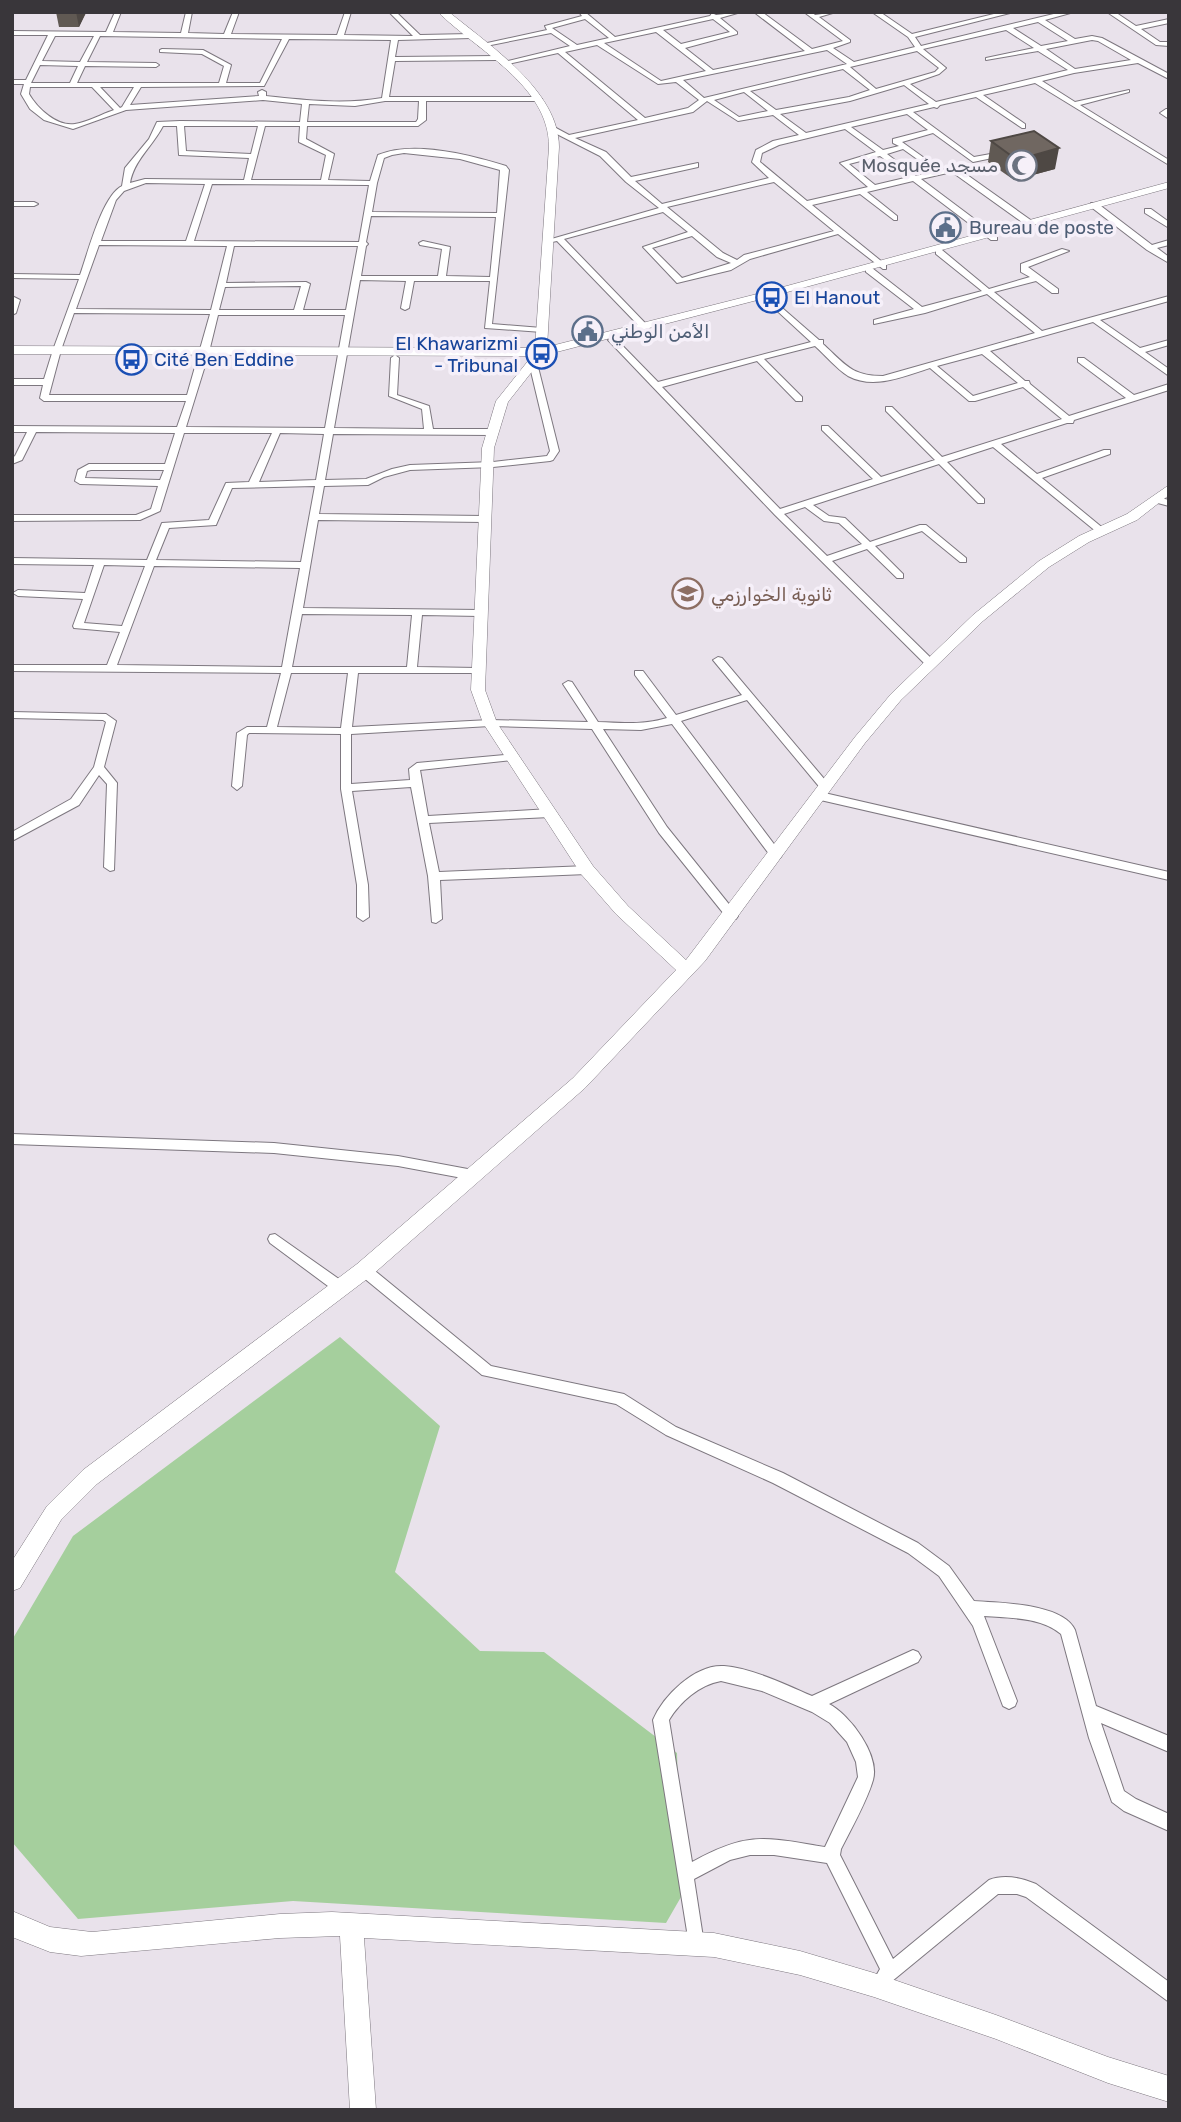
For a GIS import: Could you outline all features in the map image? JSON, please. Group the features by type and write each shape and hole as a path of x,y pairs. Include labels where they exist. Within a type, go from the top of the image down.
{"main road":[{"path":"443,12 500,60 538,99 553,130 554,240 537,357 502,401 491,432 486,465 478,690 490,723 587,870 622,910 687,970"},
{"path":"12,352 537,357 1097,208 1169,185"},
{"path":"877,267 939,252 1029,223 1169,191"},
{"path":"342,355 395,358 537,357 612,340 767,296"},
{"path":"12,1581 54,1513 90,1476 150,1434 364,1270 579,1083 687,970 732,916 860,740 896,697 978,618 1044,564 1165,497"},
{"path":"12,1923 29,1934 62,1944 92,1944 280,1926 351,1926 714,1945 882,1979 1108,2070 1169,2089"},
{"path":"351,1926 363,2110"}],"street":[{"path":"109,34 118,12"},
{"path":"184,35 189,12"},
{"path":"227,36 236,12"},
{"path":"340,36 348,12"},
{"path":"392,12 419,38"},
{"path":"394,59 500,60 560,51 712,15 738,12"},
{"path":"757,12 810,51"},
{"path":"810,14 833,12"},
{"path":"679,81 736,119 850,99 937,73 943,68 920,50 911,36 874,12"},
{"path":"911,36 1011,12"},
{"path":"570,137 690,110 706,100 745,90 1071,12"},
{"path":"1110,12 1158,44 1169,44"},
{"path":"1154,12 1169,21"},
{"path":"575,47 551,31 548,26 583,14 614,39"},
{"path":"599,43 657,82 679,81 828,48 848,41 810,14"},
{"path":"679,47 735,33 712,15"},
{"path":"1040,20 1073,41"},
{"path":"1134,29 1169,21"},
{"path":"1008,28 1074,71"},
{"path":"657,29 713,74"},
{"path":"12,33 340,36 476,41 551,31"},
{"path":"52,34 25,94 33,107 64,126 78,127 122,109 263,98 351,103 385,99 538,99"},
{"path":"72,85 99,34"},
{"path":"122,109 156,65 169,35"},
{"path":"263,98 262,85 287,36"},
{"path":"385,99 394,59 395,38"},
{"path":"988,59 1073,41 1100,39 1169,77"},
{"path":"828,48 852,64"},
{"path":"162,51 203,52 228,65 222,85"},
{"path":"560,51 644,121"},
{"path":"922,311 877,267 756,162 759,152 776,143 1074,71 1139,61"},
{"path":"37,63 156,65"},
{"path":"844,66 875,91"},
{"path":"1037,81 1169,163"},
{"path":"12,82 94,86 262,85"},
{"path":"905,83 937,106"},
{"path":"94,86 122,109"},
{"path":"745,90 805,136"},
{"path":"1074,104 1127,91"},
{"path":"978,95 1022,126"},
{"path":"126,187 129,168 152,140 158,125 418,124 422,120 423,99"},
{"path":"306,101 302,142 330,155 324,183"},
{"path":"1169,111 1164,113 1169,117"},
{"path":"909,112 974,160 1010,151"},
{"path":"180,123 181,153 254,156"},
{"path":"247,182 262,124"},
{"path":"847,127 992,236"},
{"path":"553,130 603,154 629,180 720,255 737,263"},
{"path":"933,131 896,141 938,171"},
{"path":"872,187 844,164 904,147"},
{"path":"271,730 287,669 373,183 381,157 388,152 417,152 496,165 505,170 488,326 542,330"},
{"path":"629,180 695,165"},
{"path":"806,204 954,169 1029,223"},
{"path":"644,327 554,240 775,179"},
{"path":"191,398 43,397 56,352 112,199 126,187 145,181 373,183"},
{"path":"189,244 209,182"},
{"path":"860,190 894,218"},
{"path":"12,204 34,204"},
{"path":"1097,208 1169,261"},
{"path":"1148,211 1168,225"},
{"path":"368,214 500,215"},
{"path":"694,233 647,247 680,281 728,268 747,257 838,232"},
{"path":"1150,248 1169,242"},
{"path":"97,243 364,244"},
{"path":"423,243 446,247 442,278"},
{"path":"12,518 144,517 155,511 204,353 231,244"},
{"path":"1055,291 1024,270 1024,267 1065,251"},
{"path":"939,252 1042,335"},
{"path":"12,276 84,277"},
{"path":"358,278 494,279"},
{"path":"405,308 410,278"},
{"path":"877,322 1037,278"},
{"path":"221,285 306,284 298,312"},
{"path":"767,296 820,342 851,374 862,378 896,378 1169,298"},
{"path":"12,298 16,300 12,313"},
{"path":"72,311 351,313"},
{"path":"1096,321 1169,373"},
{"path":"612,340 778,513 931,664"},
{"path":"658,385 820,342"},
{"path":"1139,351 1169,342"},
{"path":"985,352 1070,421"},
{"path":"110,670 166,524 211,524 229,485 368,482 375,477 424,466 486,465 550,458 554,454 537,357"},
{"path":"395,358 393,396 426,408 429,432"},
{"path":"758,358 799,399"},
{"path":"1081,360 1133,399"},
{"path":"933,367 972,399 1026,383"},
{"path":"12,382 48,382"},
{"path":"778,513 1169,387"},
{"path":"890,409 981,501"},
{"path":"825,428 879,480"},
{"path":"12,429 491,432"},
{"path":"12,461 19,458 33,429"},
{"path":"253,484 277,431"},
{"path":"995,444 1101,531"},
{"path":"1036,477 1107,452"},
{"path":"164,483 80,481 83,470 89,467 170,467"},
{"path":"806,504 827,519 842,520 900,576"},
{"path":"313,517 484,519"},
{"path":"825,560 926,527 963,560"},
{"path":"12,561 305,565"},
{"path":"100,562 78,626 126,629"},
{"path":"18,593 89,596"},
{"path":"297,611 480,613"},
{"path":"412,671 417,612"},
{"path":"718,660 823,791 1169,876"},
{"path":"12,668 477,671"},
{"path":"352,670 346,732 346,788 364,894 363,917"},
{"path":"639,673 776,855"},
{"path":"568,684 663,830 732,916"},
{"path":"237,786 242,733 247,730 346,732 490,723 649,726 749,696"},
{"path":"12,715 109,718 99,768 70,807 12,837"},
{"path":"436,919 435,876 414,769 512,756"},
{"path":"99,768 112,783 113,791 110,867"},
{"path":"346,788 416,783"},
{"path":"423,820 550,813"},
{"path":"435,876 587,870"},
{"path":"12,1139 274,1148 398,1161 472,1175"},
{"path":"275,1239 341,1288"},
{"path":"364,1270 487,1371 619,1398 671,1431 778,1478 898,1538 944,1571 970,1608 982,1628 1009,1701"},
{"path":"970,1608 1049,1618 1062,1623 1067,1630 1118,1796 1130,1805 1169,1824"},
{"path":"811,1705 914,1657"},
{"path":"696,1944 661,1720 669,1703 706,1677 722,1673 744,1678 827,1711 846,1727 867,1770 865,1784 832,1856 882,1979 995,1886 1004,1884 1030,1891 1169,1993"},
{"path":"1090,1711 1169,1744"},
{"path":"685,1875 736,1849 748,1847 762,1846 832,1856"}],"green space":[{"path":"340,1337 440,1426 395,1572 480,1651 544,1652 677,1753 681,1897 666,1923 293,1901 78,1919 12,1842 12,1640 73,1536"}],"building":[{"path":"1034,131 1059,148 1017,160 991,141"}],"place":[{"name":"Mosquée مسجد","path":"1021,165"},
{"name":"Bureau de poste","path":"946,227"},
{"name":"El Hanout","path":"771,297"},
{"name":"الأمن الوطني","path":"588,331"},
{"name":"El Khawarizmi - Tribunal","path":"541,354"},
{"name":"Cité Ben Eddine","path":"131,359"},
{"name":"ثانوية الخوارزمي","path":"688,594"}]}
